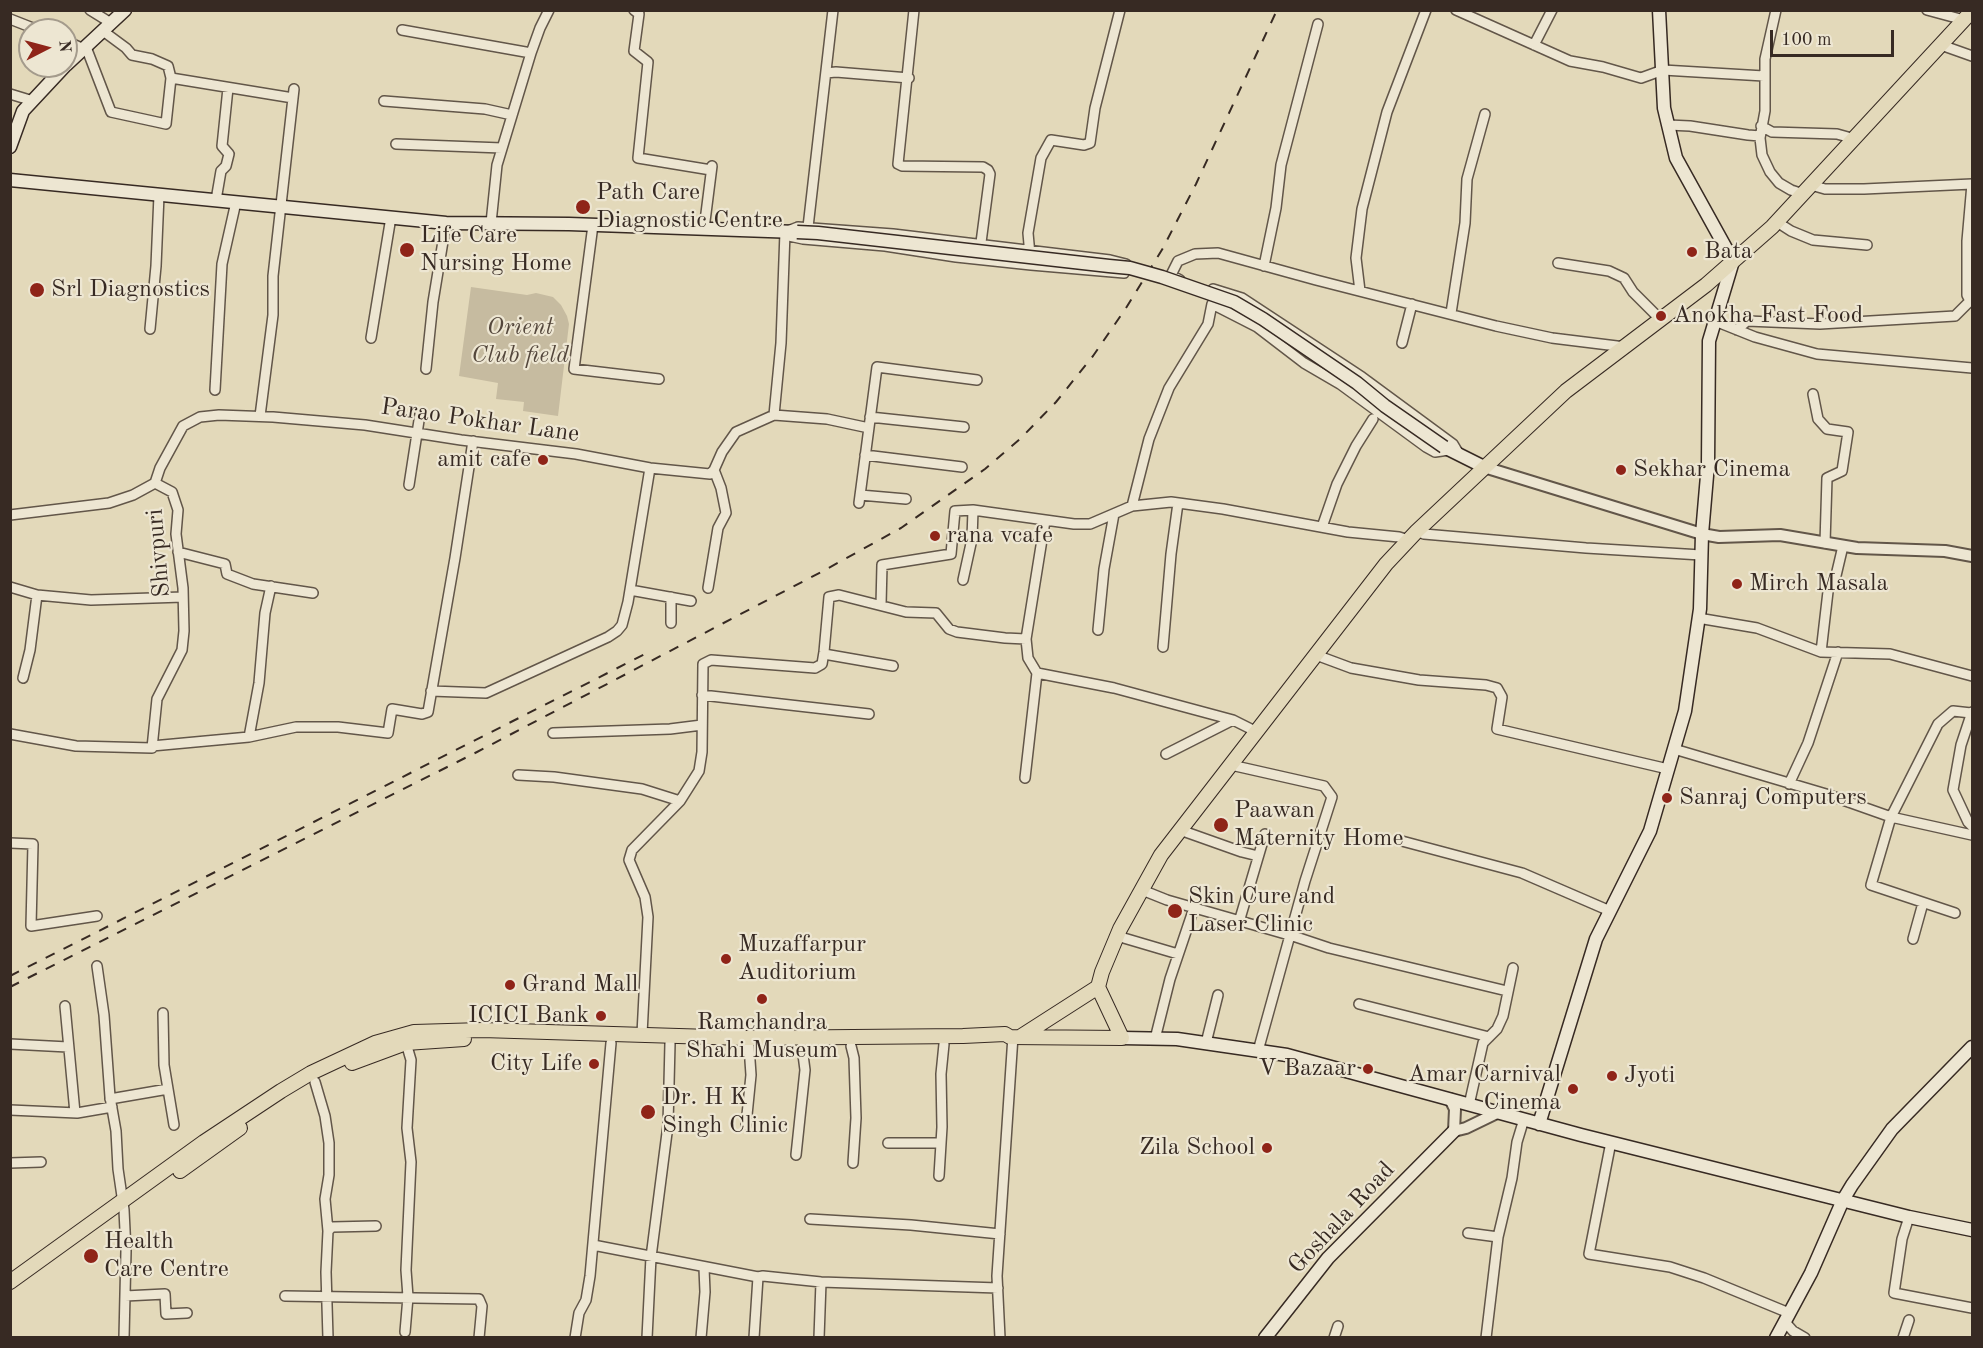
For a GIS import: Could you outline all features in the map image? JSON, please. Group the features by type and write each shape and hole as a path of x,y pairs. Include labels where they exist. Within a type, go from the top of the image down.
{"main road":[{"path":"78,55 125,10"},
{"path":"1539,1124 1596,939 1650,831 1685,711 1698,618 1708,464 1709,341 1733,261 1676,158 1664,108 1659,10"},
{"path":"1122,1038 1098,987 1117,936 1161,855 1386,564 1484,467 1566,391 1661,320 1777,222 1969,15"},
{"path":"10,147 23,111 55,78"},
{"path":"10,180 446,223 796,230 1130,268 1234,302 1357,383 1385,406 1451,450 1484,467"},
{"path":"10,1282 275,1104 376,1053 406,1043 464,1039 802,1047 1007,1041 1098,987"},
{"path":"10,1293 204,1142 281,1091 311,1073 375,1043 414,1032 642,1034 744,1038 1005,1034 1014,1037 1177,1039 1287,1055 1539,1124 1910,1217 1972,1230"},
{"path":"1776,1338 1811,1273 1843,1200 1892,1129 1972,1047"},
{"name":"Goshala Road","path":"1265,1338 1328,1258 1454,1131"}],"street":[{"path":"78,45 85,48 111,112 166,124 171,78 168,66 152,59 132,55 90,10"},
{"path":"491,223 497,165 531,53 549,10"},
{"path":"774,415 796,230 821,125 833,10"},
{"path":"914,10 909,78 898,164 902,166 983,167 988,170 990,174 979,259"},
{"path":"1031,265 1028,233 1041,158 1051,140 1084,145 1090,143 1095,108 1120,10"},
{"path":"1360,291 1356,258 1362,209 1387,112 1426,10"},
{"path":"1456,10 1570,61 1641,78 1663,70 1764,76"},
{"path":"1534,45 1552,10"},
{"path":"1737,330 1747,321 1820,324 1955,316 1971,301 1966,295 1972,184 1791,190 1779,183 1770,172 1762,155 1760,131 1765,111 1766,58 1776,10"},
{"path":"1927,10 1969,15"},
{"path":"638,12 634,51 648,62 638,158 711,168 704,229"},
{"path":"1264,266 1276,208 1281,165 1318,24"},
{"path":"402,30 531,53"},
{"path":"1941,45 1972,56"},
{"path":"826,73 909,78"},
{"path":"171,78 228,88 294,94 273,276 273,315 260,416"},
{"path":"216,200 221,171 226,166 229,154 222,146 228,88"},
{"path":"10,94 33,101"},
{"path":"384,101 466,107 512,115"},
{"path":"1451,314 1465,223 1467,179 1485,114"},
{"path":"1668,125 1748,135 1760,131 1838,134 1855,139"},
{"path":"396,144 502,148"},
{"path":"150,329 159,195"},
{"path":"215,390 222,264 236,202"},
{"path":"371,338 391,217"},
{"path":"1777,222 1813,240 1867,245"},
{"path":"426,369 433,302 446,223"},
{"path":"593,225 573,369 659,379"},
{"path":"796,230 893,234 1030,251 1126,264 1124,273 1031,265 789,236 796,230"},
{"path":"1132,506 1149,439 1169,388 1208,324 1212,304 1257,327 1304,363 1340,384 1426,447 1435,452 1451,450 1453,444 1362,377 1242,298 1173,278 1171,275 1178,261 1196,254 1218,253 1360,291 1552,338 1625,347"},
{"path":"1558,263 1609,271 1624,278 1633,292 1661,320"},
{"path":"1402,343 1412,304"},
{"path":"1715,321 1755,337 1817,354 1972,368"},
{"path":"906,500 859,499 877,367 977,380"},
{"path":"1813,394 1818,419 1827,429 1848,432 1842,471 1827,478 1825,543"},
{"path":"409,485 420,414"},
{"name":"Parao Pokhar Lane","path":"155,483 160,468 180,432 190,421 219,415 366,425 576,454 650,468 710,474 714,470"},
{"path":"708,588 718,528 726,513 721,488 714,470 722,452 736,432 774,415 827,418 869,428"},
{"path":"870,417 964,427"},
{"path":"1322,527 1337,484 1373,419"},
{"path":"10,734 76,746 152,748 152,746 249,737 296,727 338,727 388,733 392,709 425,714 428,712 473,441"},
{"path":"865,455 962,467"},
{"path":"1484,467 1702,534 1719,537 1780,535 1857,548 1945,550 1972,556"},
{"path":"431,691 486,693 608,637 622,625 650,468"},
{"path":"10,515 109,503 133,495 155,483"},
{"name":"Shivpuri","path":"152,746 157,699 182,650 184,631 176,534 178,510 172,492 155,483"},
{"path":"1163,647 1178,503"},
{"path":"881,605 882,565 951,554 955,511 973,510 1045,521 1090,524 1132,506 1178,503 1348,532 1400,537 1424,534 1586,549 1701,555"},
{"path":"963,580 972,539 973,510"},
{"path":"1098,630 1104,569 1114,514"},
{"path":"1025,778 1037,673 1028,658 1026,639 1045,521"},
{"path":"1821,652 1829,583 1834,584 1844,546"},
{"path":"178,552 225,564 227,574 253,584 313,593"},
{"path":"249,737 259,683 271,586"},
{"path":"10,588 37,595 91,600 183,597"},
{"path":"630,590 691,601"},
{"path":"23,678 30,650 37,595"},
{"path":"642,1034 648,917 645,897 629,860 632,850 680,801 699,771 703,664 711,660 815,668 822,664 824,654 829,597 839,595 906,612 936,612 948,629 957,632 1026,639"},
{"path":"670,623 671,597"},
{"path":"1698,618 1757,628 1821,652 1890,654 1972,676"},
{"path":"1789,784 1808,743 1838,652"},
{"path":"824,654 893,666"},
{"path":"1316,655 1351,668 1419,680 1486,685 1497,688 1502,697 1497,729 1668,769"},
{"path":"1037,673 1114,688 1233,720 1255,731"},
{"path":"702,695 869,714"},
{"path":"1955,914 1871,885 1891,817 1938,724 1953,711 1972,713 1960,745 1953,790 1972,826"},
{"path":"1166,754 1233,720"},
{"path":"553,733 670,729 702,725"},
{"path":"1674,749 1826,794 1891,817 1972,836"},
{"path":"1231,765 1324,786 1332,797 1258,1051"},
{"path":"518,775 554,777 642,789 680,801"},
{"path":"1180,830 1258,856"},
{"path":"1239,922 1265,834"},
{"path":"1398,840 1522,873 1610,911"},
{"path":"10,843 33,844 31,926 97,916"},
{"path":"1142,890 1239,922 1371,960 1507,991"},
{"path":"1913,939 1923,903"},
{"path":"1155,1039 1178,954 1194,908"},
{"path":"1117,936 1178,954"},
{"path":"97,966 123,1206 126,1251 124,1338"},
{"path":"1469,1105 1483,1043 1497,1029 1503,1016 1513,968"},
{"path":"1206,1043 1218,995"},
{"path":"1359,1004 1488,1037"},
{"path":"65,1006 75,1113"},
{"path":"163,1013 164,1065 174,1125"},
{"path":"1000,1338 997,1276 1014,1037"},
{"path":"405,1332 411,1162 406,1128 411,1060 406,1043"},
{"path":"575,1338 579,1313 586,1300 593,1245 611,1043"},
{"path":"647,1338 651,1257 668,1125 670,1043"},
{"path":"10,1044 68,1047"},
{"path":"939,1176 941,1074 944,1044"},
{"path":"746,1125 751,1075 749,1046"},
{"path":"851,1046 854,1058 856,1118 853,1162"},
{"path":"796,1155 805,1070 802,1047"},
{"path":"315,1082 325,1116 329,1143 329,1175 325,1199 328,1231 326,1272 328,1338"},
{"path":"10,1110 75,1113 168,1089"},
{"path":"1450,1099 1455,1110 1454,1131 1466,1128 1498,1112"},
{"path":"1486,1338 1498,1237 1512,1178 1517,1142 1524,1119"},
{"path":"1611,1142 1589,1254 1670,1267 1704,1278 1787,1318 1793,1330 1805,1338"},
{"path":"888,1143 941,1143"},
{"path":"10,1163 41,1162"},
{"path":"1910,1217 1902,1239 1894,1293 1972,1308"},
{"path":"810,1219 911,1225 1000,1234"},
{"path":"328,1231 332,1227 376,1226"},
{"path":"1468,1233 1498,1237"},
{"path":"593,1245 758,1277 820,1282 999,1288"},
{"path":"701,1338 705,1292 704,1268"},
{"path":"754,1338 758,1277"},
{"path":"819,1338 820,1282"},
{"path":"125,1296 165,1294 166,1314 187,1313"},
{"path":"285,1296 479,1299 482,1306 479,1338"},
{"path":"1903,1338 1909,1320"},
{"path":"1334,1338 1338,1326"}],"green space":[{"name":"Orient Club field","path":"471,287 527,295 536,293 553,297 561,305 569,324 558,416 523,411 524,402 496,399 498,383 459,376"}],"railway":[{"path":"10,987 477,752 823,571 901,528 985,469 1021,438 1056,402 1093,356 1126,308 1163,248 1196,184 1277,10"},
{"path":"10,976 651,651"}],"place":[{"name":"Path Care Diagnostic Centre","path":"583,207"},
{"name":"Life Care Nursing Home","path":"407,250"},
{"name":"Bata","path":"1692,252"},
{"name":"Srl Diagnostics","path":"37,290"},
{"name":"Anokha Fast Food","path":"1661,316"},
{"name":"amit cafe","path":"543,460"},
{"name":"Sekhar Cinema","path":"1621,470"},
{"name":"rana vcafe","path":"935,536"},
{"name":"Mirch Masala","path":"1737,584"},
{"name":"Sanraj Computers","path":"1667,798"},
{"name":"Paawan Maternity Home","path":"1221,825"},
{"name":"Skin Cure and Laser Clinic","path":"1175,911"},
{"name":"Muzaffarpur Auditorium","path":"726,959"},
{"name":"Grand Mall","path":"510,985"},
{"name":"Ramchandra Shahi Museum","path":"762,999"},
{"name":"ICICI Bank","path":"601,1016"},
{"name":"City Life","path":"594,1064"},
{"name":"V Bazaar","path":"1368,1069"},
{"name":"Jyoti","path":"1612,1076"},
{"name":"Amar Carnival Cinema","path":"1573,1089"},
{"name":"Dr. H K Singh Clinic","path":"648,1112"},
{"name":"Zila School","path":"1267,1148"},
{"name":"Health Care Centre","path":"91,1256"}]}
